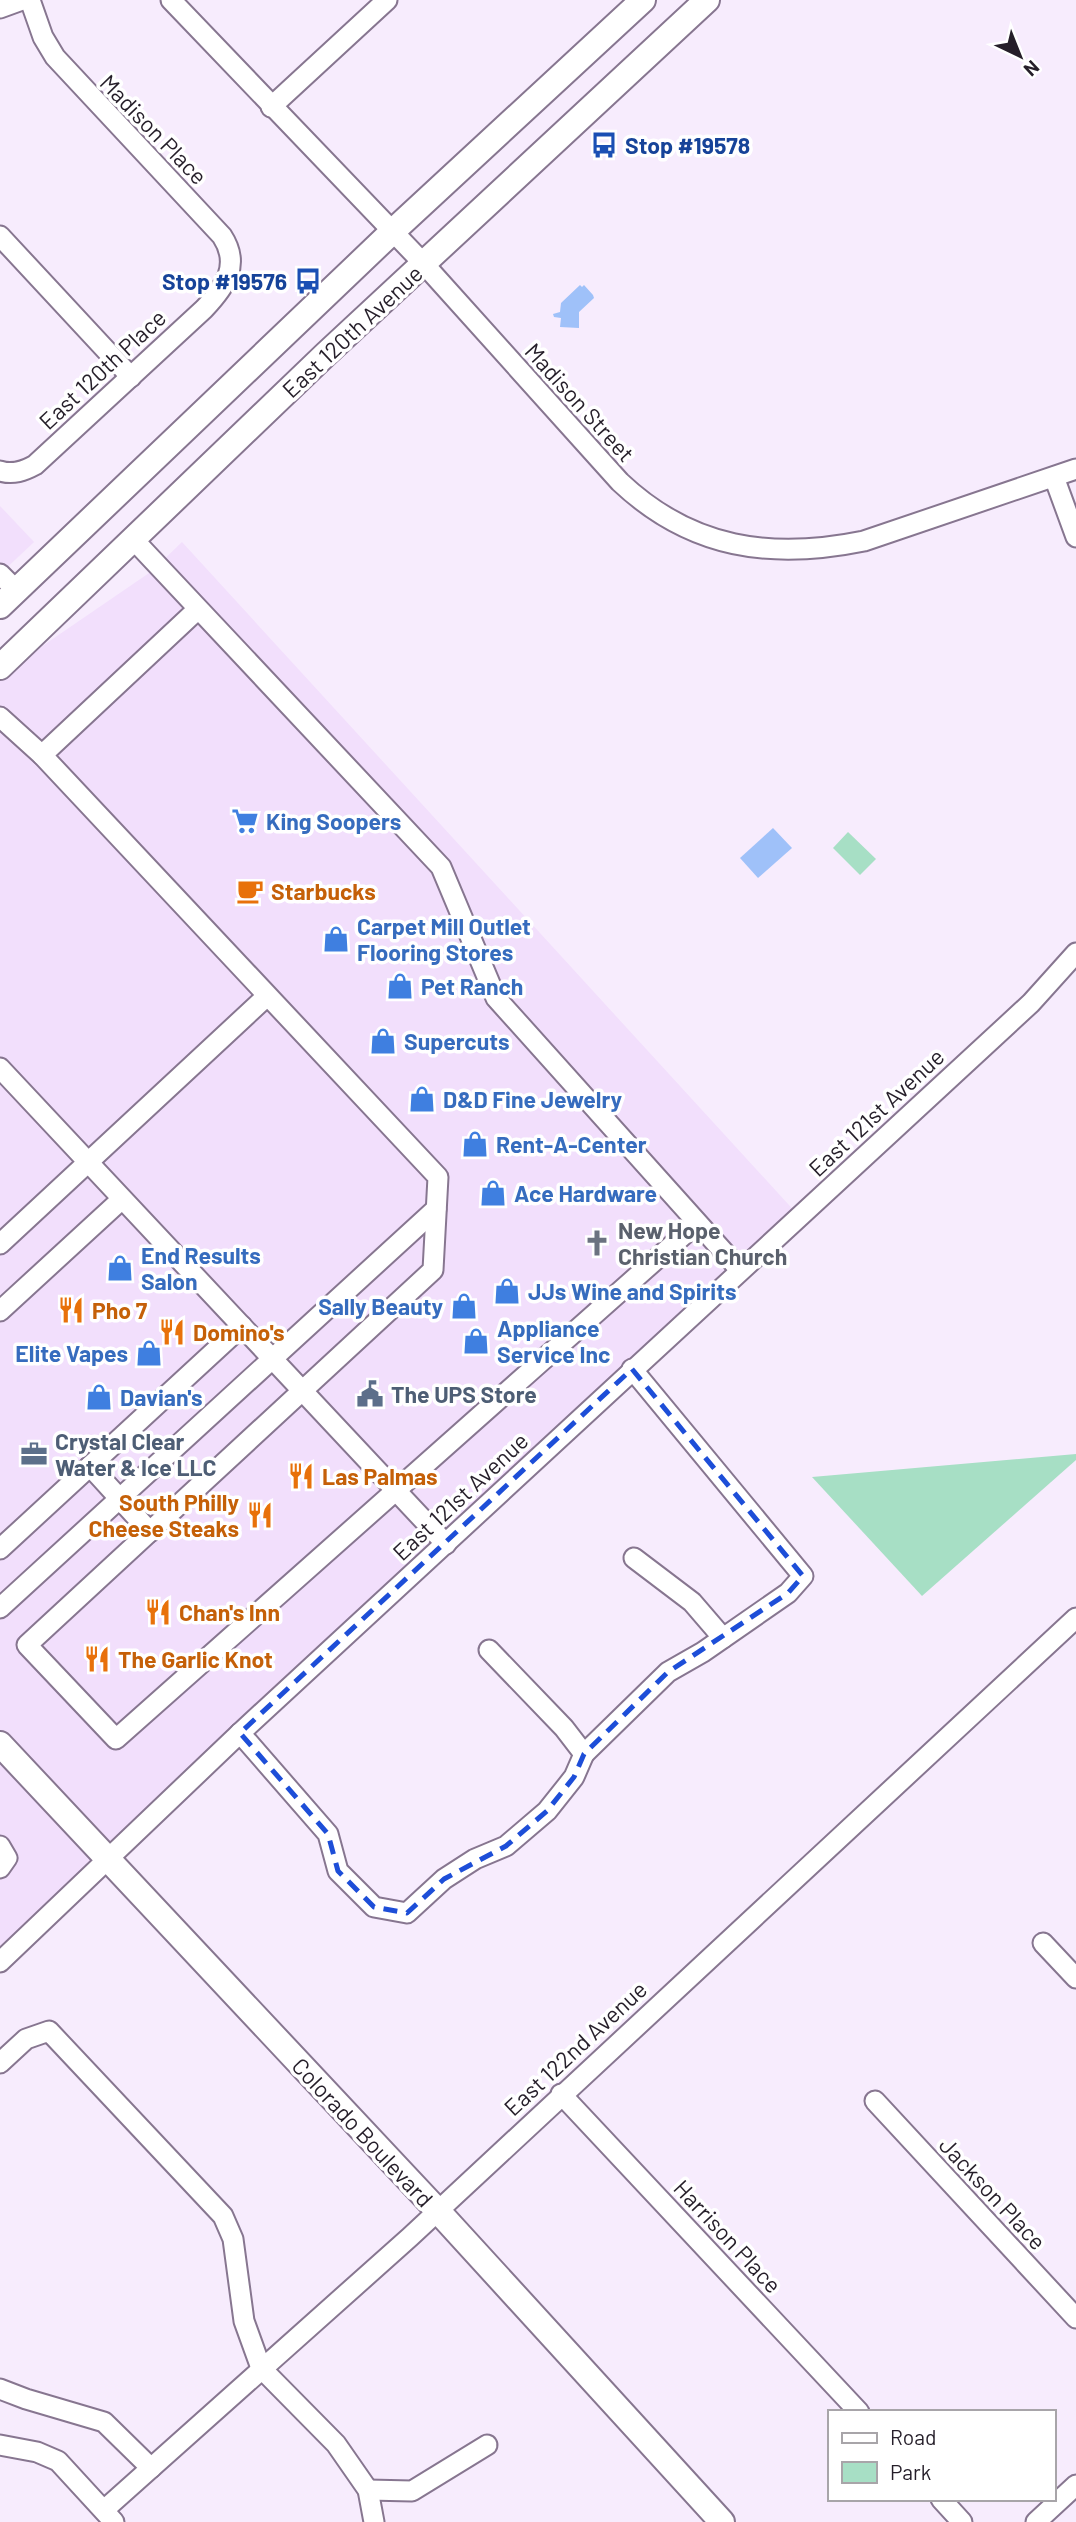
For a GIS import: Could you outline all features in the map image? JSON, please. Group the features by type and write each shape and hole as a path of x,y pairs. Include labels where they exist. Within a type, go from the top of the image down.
{"main road":[{"name":"East 120th Avenue","path":"5,590 643,0"},
{"name":"East 120th Avenue","path":"0,667 326,354 707,0"},
{"name":"Colorado Boulevard","path":"0,1744 437,2210 723,2522"}],"street":[{"path":"0,8 22,0"},
{"name":"Madison Place","path":"30,0 43,37 62,66 222,236 231,263 222,290"},
{"name":"Madison Street","path":"171,0 424,264 620,482 649,507 708,538 746,548 772,550 836,547 863,541 1076,469"},
{"path":"271,107 387,0"},
{"path":"0,236 131,377"},
{"name":"East 120th Place","path":"5,473 26,470 35,465 222,290"},
{"path":"1054,477 1076,537"},
{"path":"133,539 440,867 496,998 740,1270"},
{"path":"42,755 198,609"},
{"path":"0,717 42,755 438,1177 433,1270 27,1645 116,1739 696,1224"},
{"name":"East 121st Avenue","path":"0,1962 240,1733 1031,1003 1076,953"},
{"path":"0,1244 267,996"},
{"path":"0,1068 446,1544"},
{"path":"0,1311 122,1199"},
{"path":"0,1608 436,1209"},
{"path":"0,1549 242,1326"},
{"path":"240,1733 328,1834 338,1871 374,1907 407,1913 444,1879 475,1859 506,1846 547,1811 574,1777 584,1754 668,1672 788,1593 803,1576 632,1370"},
{"path":"90,1466 150,1532"},
{"path":"634,1558 692,1602 723,1638"},
{"name":"East 122nd Avenue","path":"109,2516 151,2468 437,2210 1076,1618"},
{"path":"489,1650 564,1728 584,1754"},
{"path":"0,1846 7,1858 0,1868"},
{"path":"1043,1943 1076,1978"},
{"path":"0,2063 26,2039 49,2031 223,2216 233,2239 244,2321 261,2368 336,2444 368,2490 374,2522"},
{"name":"Harrison Place","path":"561,2094 857,2410"},
{"name":"Jackson Place","path":"874,2101 1076,2318"},
{"path":"0,2389 104,2421 151,2468"},
{"path":"0,2445 37,2452 58,2461 109,2516"},
{"path":"368,2490 412,2491 486,2445"},
{"path":"1036,2522 1076,2485"},
{"path":"943,2501 962,2522"}],"highlighted area":[{"path":"632,1369 803,1576 788,1593 668,1672 584,1754 574,1777 547,1811 506,1846 444,1879 407,1913 374,1907 338,1871 328,1834 240,1733"}],"shaded area":[{"path":"0,506 34,542 0,574"},
{"path":"182,542 799,1216 0,1962 0,675 152,571"}],"green space":[{"path":"848,832 876,859 860,875 833,848"},
{"path":"1076,1454 1076,1460 922,1596 812,1477"}],"water":[{"path":"580,285 584,285 594,298 579,312 579,328 560,327 561,318 554,317 553,314 560,312 561,303"},
{"path":"773,828 792,848 758,878 740,858"}],"place":[{"name":"Stop #19578","path":"604,145"},
{"name":"Stop #19576","path":"308,281"},
{"name":"King Soopers","path":"245,821"},
{"name":"Starbucks","path":"250,891"},
{"name":"Carpet Mill Outlet Flooring Stores","path":"336,939"},
{"name":"Pet Ranch","path":"400,986"},
{"name":"Supercuts","path":"383,1041"},
{"name":"D&D Fine Jewelry","path":"422,1099"},
{"name":"Rent-A-Center","path":"475,1144"},
{"name":"Ace Hardware","path":"493,1193"},
{"name":"New Hope Christian Church","path":"597,1243"},
{"name":"End Results Salon","path":"120,1268"},
{"name":"JJs Wine and Spirits","path":"507,1291"},
{"name":"Sally Beauty","path":"464,1306"},
{"name":"Pho 7","path":"71,1310"},
{"name":"Domino's","path":"172,1332"},
{"name":"Appliance Service Inc","path":"476,1341"},
{"name":"Elite Vapes","path":"149,1353"},
{"name":"The UPS Store","path":"370,1394"},
{"name":"Davian's","path":"99,1397"},
{"name":"Crystal Clear Water & Ice LLC","path":"34,1454"},
{"name":"Las Palmas","path":"301,1476"},
{"name":"South Philly Cheese Steaks","path":"260,1515"},
{"name":"Chan's Inn","path":"158,1612"},
{"name":"The Garlic Knot","path":"97,1659"}]}
